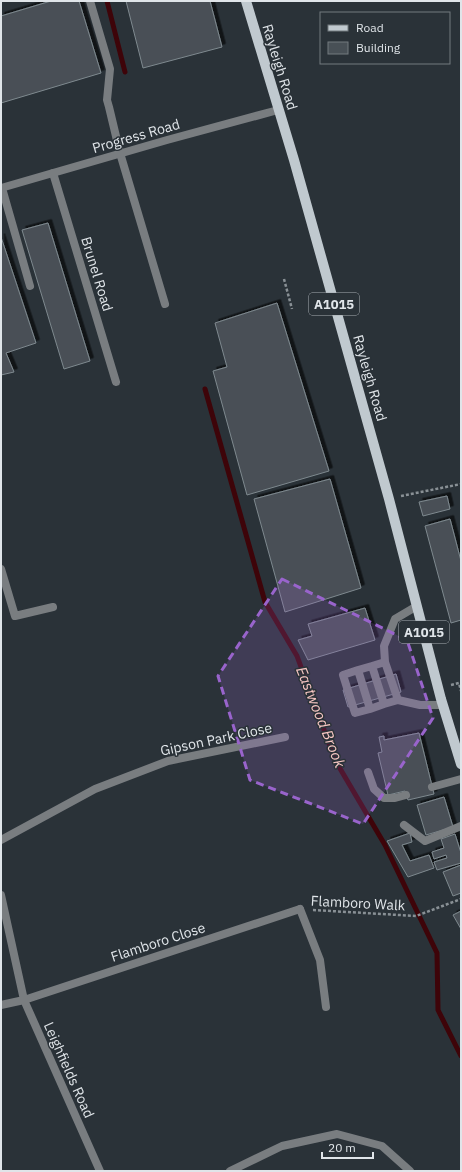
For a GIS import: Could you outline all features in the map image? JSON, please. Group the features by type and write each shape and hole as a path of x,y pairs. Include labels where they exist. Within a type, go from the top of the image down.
{"main road":[{"name":"Rayleigh Road","path":"246,1 294,160 389,499 443,705 461,764"}],"street":[{"path":"90,1 110,70 107,100 120,153 165,304"},
{"name":"Progress Road","path":"2,188 120,153 278,110"},
{"name":"Brunel Road","path":"53,173 116,382"},
{"path":"2,188 30,286"},
{"path":"1,569 15,616 53,607"},
{"path":"398,700 385,662 384,646 395,619 417,606"},
{"path":"385,662 343,675 355,713 398,700 420,705 443,705"},
{"path":"372,666 384,704"},
{"path":"358,670 370,709"},
{"name":"Gipson Park Close","path":"1,840 95,789 168,761 285,737"},
{"path":"368,772 374,789 384,798 395,798 406,795"},
{"path":"432,787 461,779"},
{"path":"404,825 425,841 461,826"},
{"path":"1,895 24,1000 1,1005"},
{"path":"300,909 320,960 326,1007"},
{"name":"Flamboro Close","path":"24,1000 300,909"},
{"name":"Leighfields Road","path":"24,1000 100,1171"},
{"path":"230,1171 282,1146 337,1134 382,1146 410,1171"}],"path":[{"path":"284,279 292,309"},
{"path":"389,499 461,484"},
{"name":"Flamboro Walk","path":"300,909 416,916 461,900"}],"highlighted area":[{"path":"282,579 407,640 433,718 363,824 250,780 218,676"}],"building":[{"path":"51,1 79,1 101,73 1,103 1,16"},
{"path":"126,1 210,1 222,47 143,68"},
{"path":"48,223 90,361 64,369 22,230"},
{"path":"1,237 36,343 6,353 14,372 1,375"},
{"path":"277,303 329,471 247,495 213,371 227,367 215,323"},
{"path":"330,479 361,588 285,612 254,499"},
{"path":"447,496 450,509 423,516 419,502"},
{"path":"450,519 461,561 461,620 451,623 425,526"},
{"path":"365,608 375,640 308,660 298,640 312,636 308,624"},
{"path":"396,674 401,692 348,707 343,690"},
{"path":"419,733 434,794 408,800 405,791 388,795 378,753 382,752 379,737 384,736 384,740"},
{"path":"444,797 453,827 426,835 417,805"},
{"path":"410,833 412,842 402,845 410,861 429,855 434,868 408,877 387,841"},
{"path":"455,834 461,853 461,863 437,870 434,862 447,858 446,855 434,859 432,852 444,848 441,839"},
{"path":"461,865 461,893 453,896 443,872"},
{"path":"461,911 461,929 453,915"}],"waterway":[{"name":"Eastwood Brook","path":"107,1 125,72"},
{"name":"Eastwood Brook","path":"205,389 265,602 297,656 335,760 385,845 437,953 438,1010 461,1056"}]}
